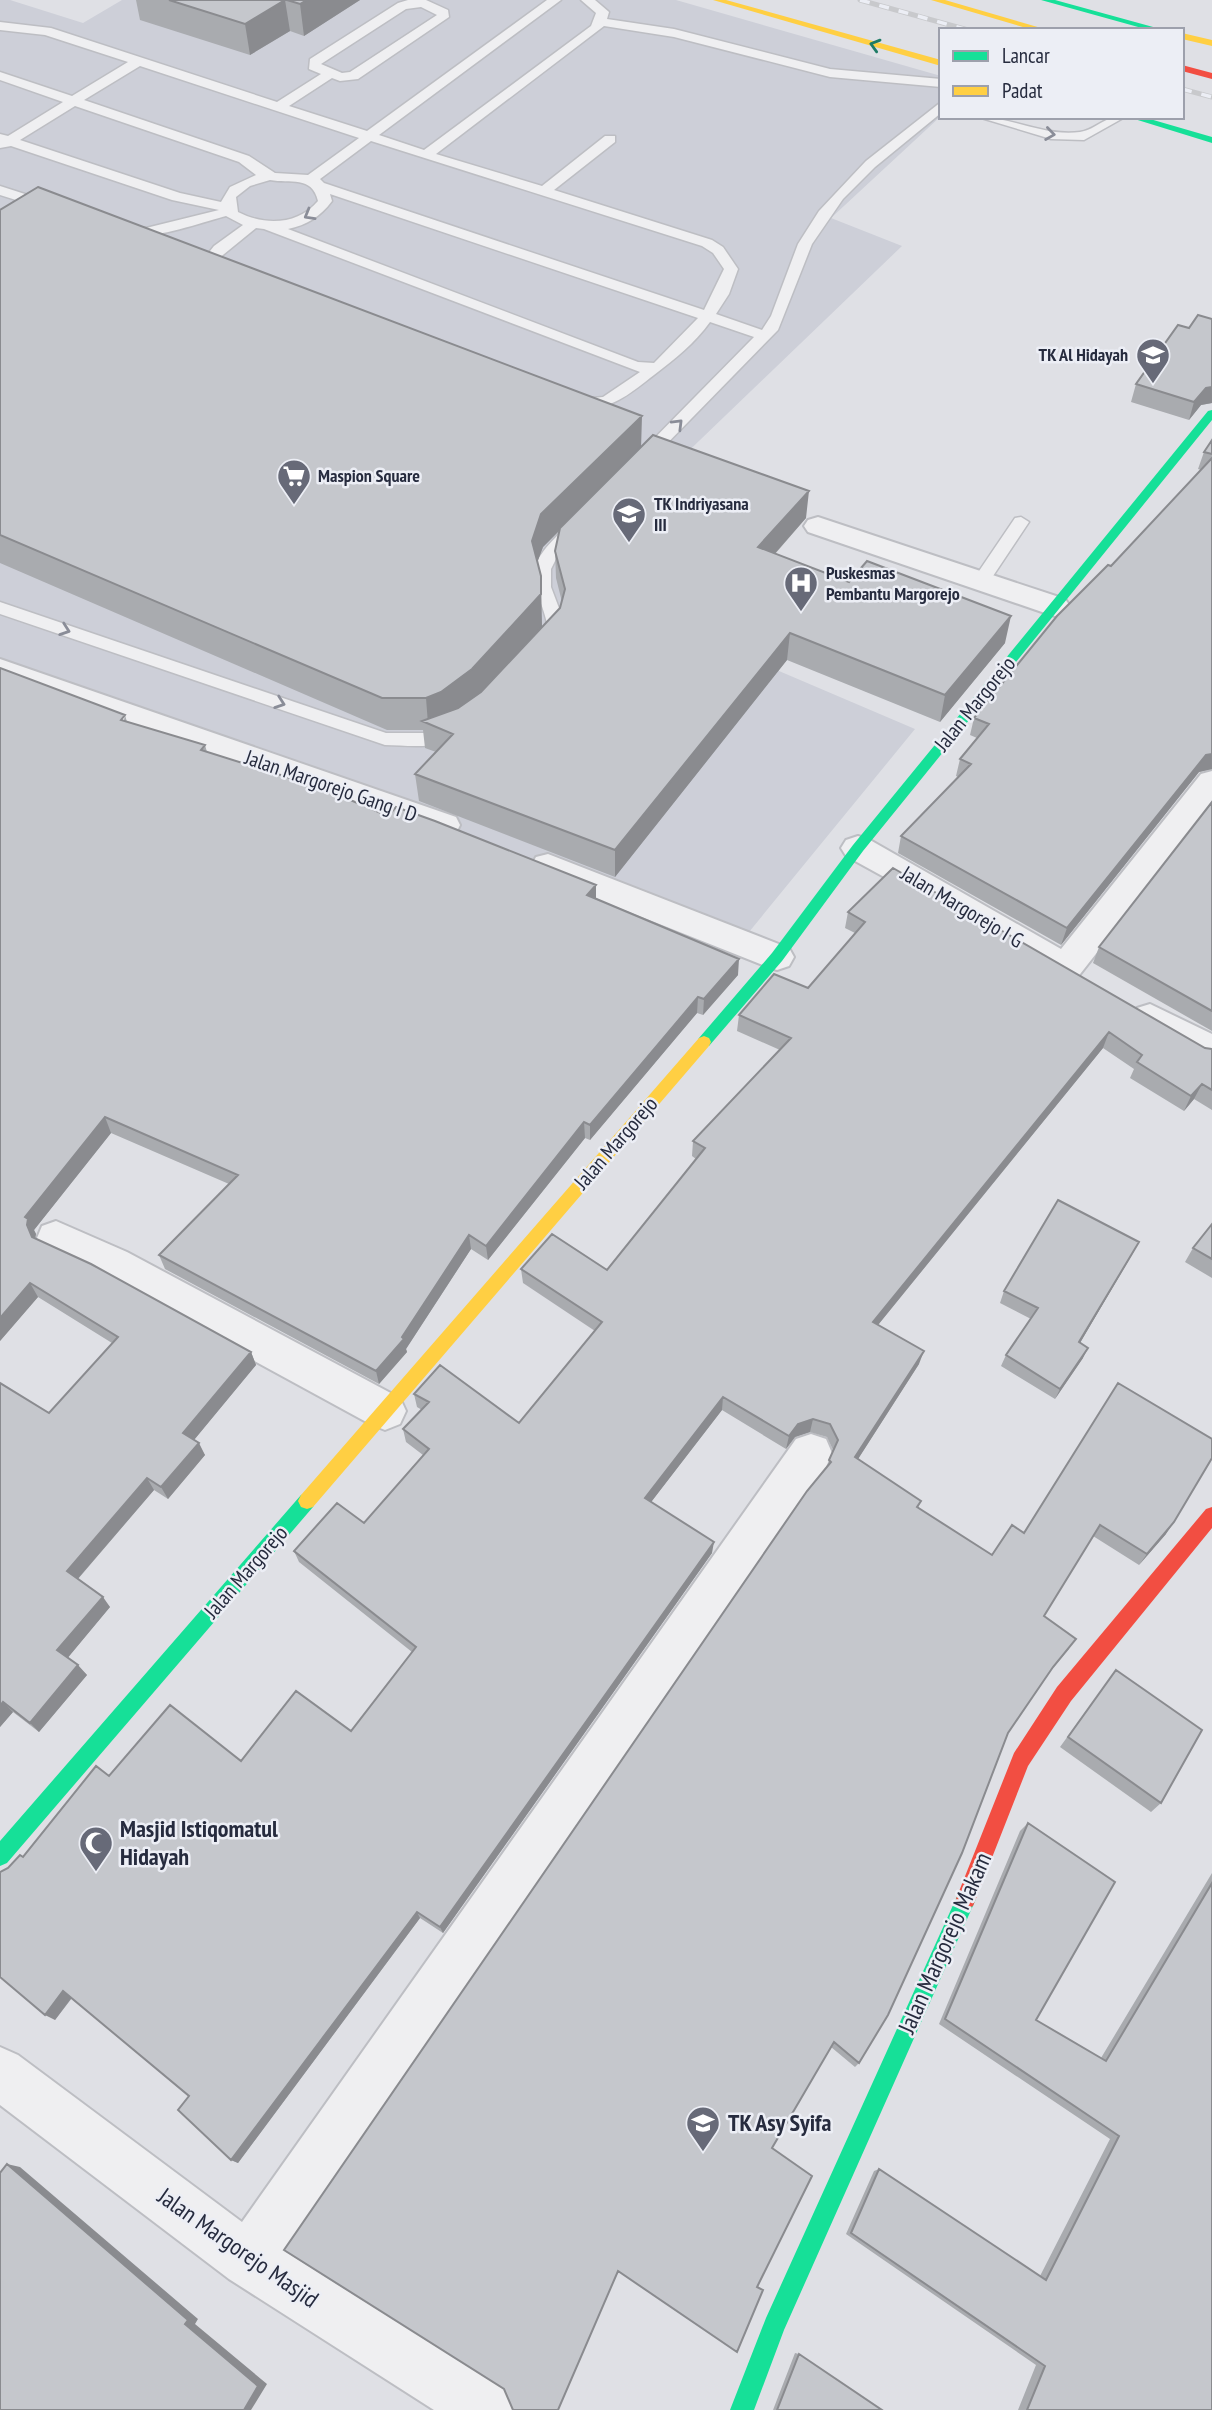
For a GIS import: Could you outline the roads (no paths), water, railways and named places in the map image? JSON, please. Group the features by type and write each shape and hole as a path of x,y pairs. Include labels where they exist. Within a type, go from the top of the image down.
{"main road":[{"path":"718,0 939,62"},
{"path":"935,0 1037,28"},
{"path":"1045,0 1152,28"},
{"path":"1184,36 1212,43"},
{"path":"1184,69 1212,76"},
{"path":"1139,119 1212,140"},
{"name":"Jalan Margorejo","path":"0,1856 777,957 858,848 1212,413"},
{"name":"Jalan Margorejo Makam","path":"742,2410 785,2301 979,1871 1021,1760 1064,1694 1212,1515"}],"street":[{"path":"818,526 1055,606"},
{"name":"Jalan Margorejo Gang I D","path":"0,669 117,713 475,837"},
{"path":"1065,969 1182,824 1212,782"},
{"name":"Jalan Margorejo I G","path":"858,848 1212,1051"},
{"path":"526,857 777,957"},
{"path":"56,1238 113,1264 385,1411"},
{"path":"248,2260 810,1453"},
{"name":"Jalan Margorejo Masjid","path":"0,2073 248,2260 485,2410"}],"lane":[{"path":"315,183 368,136 555,0"},
{"path":"587,0 601,7 601,22"},
{"path":"280,106 329,74 353,76 443,17 444,13 423,4 402,6 315,62 316,69 329,74"},
{"path":"426,155 601,22 674,33 830,73 939,83"},
{"path":"0,26 47,31 426,155 707,243 718,250 731,269 729,281 706,317 662,365 652,369 621,396 606,403 585,405 562,400"},
{"path":"3,142 140,61"},
{"path":"0,76 244,159 268,176"},
{"path":"629,474 766,336 782,310 794,267 829,206 854,179 939,108"},
{"path":"991,119 1051,135 1084,136 1115,119"},
{"path":"544,191 610,139"},
{"path":"3,142 177,197 228,209 241,220 261,225 636,367 652,369"},
{"path":"228,209 227,199 232,191 253,179 268,176 315,183 766,336"},
{"path":"245,280 225,273 210,260 219,249 261,225 299,222 311,216 325,201 315,183"},
{"path":"0,190 64,211"},
{"path":"103,223 128,231 146,232 228,209"},
{"path":"535,649 556,624 542,588 544,563 590,513"},
{"path":"981,581 1021,522"},
{"path":"0,608 385,739 433,739 471,716"}],"railway":[{"path":"860,0 961,28"},
{"path":"1184,90 1212,97"}],"place":[{"name":"TK Al Hidayah","path":"1153,385"},
{"name":"Maspion Square","path":"294,506"},
{"name":"TK Indriyasana III","path":"629,544"},
{"name":"Puskesmas Pembantu Margorejo","path":"801,613"},
{"name":"Masjid Istiqomatul Hidayah","path":"96,1873"},
{"name":"TK Asy Syifa","path":"703,2153"}]}
